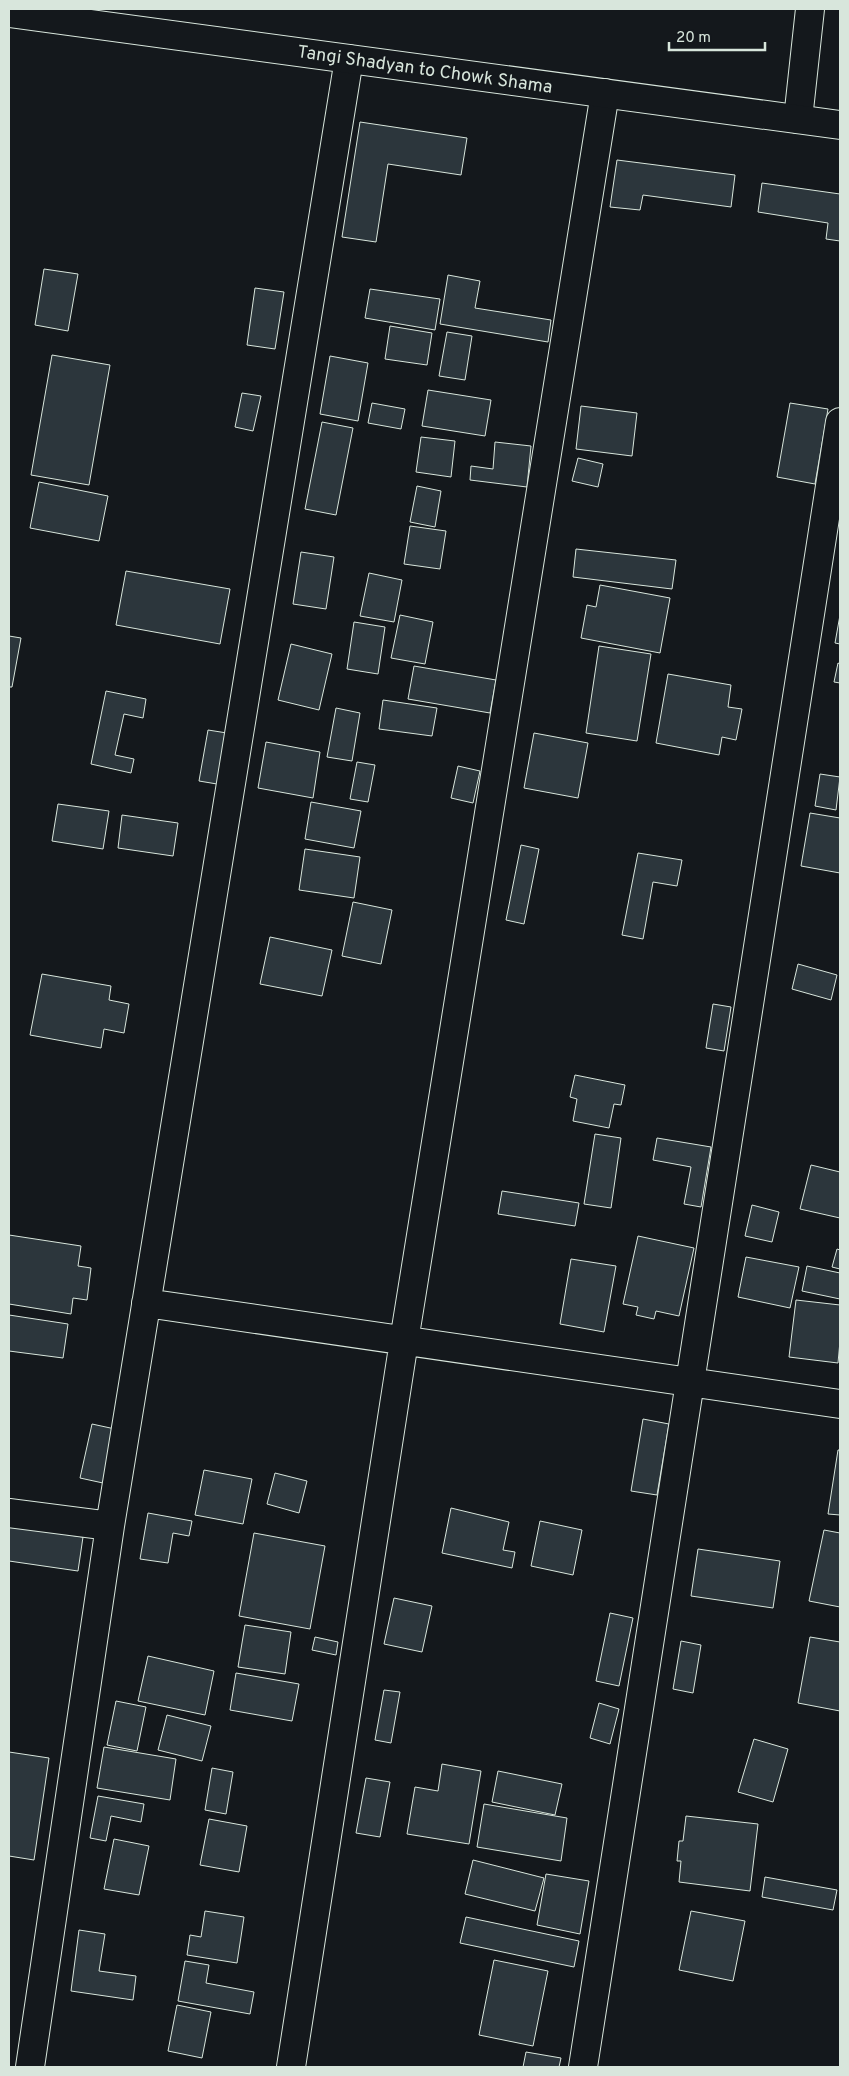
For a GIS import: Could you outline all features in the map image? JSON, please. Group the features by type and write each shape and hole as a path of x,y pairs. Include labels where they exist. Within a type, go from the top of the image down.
{"street":[{"path":"798,119 810,9"},
{"name":"Tangi Shadyan to Chowk Shama","path":"9,13 840,125"},
{"path":"30,2067 110,1526 349,58"},
{"path":"292,2067 404,1341 605,93"},
{"path":"583,2067 840,422"},
{"path":"146,1303 840,1404"},
{"path":"9,1513 110,1526"}],"building":[{"path":"360,122 467,138 461,175 388,164 376,242 342,237"},
{"path":"617,160 735,175 731,207 643,195 640,210 610,207"},
{"path":"762,183 840,194 840,241 826,239 828,223 758,212"},
{"path":"44,269 78,274 68,331 35,325"},
{"path":"448,275 480,281 475,308 551,320 548,342 440,324"},
{"path":"255,288 284,292 275,349 247,345"},
{"path":"370,289 440,299 435,330 365,318"},
{"path":"390,326 432,333 427,365 385,359"},
{"path":"447,332 472,336 465,380 439,376"},
{"path":"52,355 110,365 89,485 31,475"},
{"path":"330,356 368,363 358,421 320,414"},
{"path":"428,390 491,400 485,436 422,426"},
{"path":"242,393 261,396 253,431 235,427"},
{"path":"372,403 405,409 401,429 368,423"},
{"path":"790,403 828,409 815,484 777,477"},
{"path":"581,406 637,413 632,456 576,449"},
{"path":"322,422 353,428 336,515 305,509"},
{"path":"421,437 455,441 451,477 416,472"},
{"path":"495,442 531,446 527,487 470,480 471,466 493,469"},
{"path":"578,458 603,464 598,487 572,481"},
{"path":"39,482 108,496 99,541 30,528"},
{"path":"417,486 441,491 435,527 410,522"},
{"path":"410,526 446,531 440,569 404,564"},
{"path":"576,549 676,560 672,589 573,577"},
{"path":"301,552 334,557 326,609 293,604"},
{"path":"126,571 230,589 220,644 116,625"},
{"path":"369,573 402,580 394,622 360,616"},
{"path":"600,585 670,598 660,653 581,638 587,605 596,607"},
{"path":"400,615 433,622 425,664 391,658"},
{"path":"840,615 840,644 835,643"},
{"path":"354,622 385,627 378,674 347,669"},
{"path":"9,636 21,638 12,687 9,687"},
{"path":"291,644 332,654 319,710 278,700"},
{"path":"599,646 651,654 637,741 586,733"},
{"path":"838,663 840,664 840,683 834,682"},
{"path":"414,666 496,680 490,713 408,699"},
{"path":"668,674 731,685 728,707 742,709 736,740 722,737 719,755 656,743"},
{"path":"106,691 146,699 143,718 124,714 115,755 134,759 131,773 91,764"},
{"path":"383,700 437,708 432,736 379,729"},
{"path":"336,708 360,713 352,761 327,757"},
{"path":"208,730 227,733 217,784 199,781"},
{"path":"534,733 588,743 578,798 524,788"},
{"path":"266,742 320,752 313,798 258,788"},
{"path":"357,762 375,765 368,802 350,799"},
{"path":"458,766 480,771 473,803 451,798"},
{"path":"820,774 840,777 836,810 815,806"},
{"path":"311,802 361,811 354,848 305,839"},
{"path":"58,804 109,811 103,849 52,841"},
{"path":"810,813 840,818 840,873 801,866"},
{"path":"122,815 178,823 173,856 118,848"},
{"path":"521,845 539,849 524,924 506,920"},
{"path":"305,849 360,857 354,898 299,890"},
{"path":"638,853 682,860 677,886 653,882 643,939 622,935"},
{"path":"353,902 392,910 381,964 342,956"},
{"path":"270,937 332,950 322,996 260,984"},
{"path":"798,964 837,975 831,1000 792,989"},
{"path":"42,974 111,986 109,1000 129,1004 124,1033 104,1029 101,1048 30,1035"},
{"path":"713,1004 731,1007 724,1051 706,1048"},
{"path":"575,1075 625,1085 621,1105 614,1104 609,1128 573,1121 577,1099 570,1097"},
{"path":"595,1134 621,1138 611,1208 584,1204"},
{"path":"657,1138 711,1147 701,1207 684,1204 691,1167 653,1160"},
{"path":"811,1165 840,1172 840,1218 800,1209"},
{"path":"502,1191 579,1203 575,1226 498,1214"},
{"path":"752,1205 779,1212 772,1242 745,1236"},
{"path":"9,1235 81,1246 78,1266 91,1268 87,1300 73,1298 71,1314 9,1304"},
{"path":"638,1236 694,1248 679,1316 656,1311 654,1319 636,1315 638,1307 623,1304"},
{"path":"837,1249 840,1250 840,1269 832,1267"},
{"path":"746,1257 799,1267 790,1308 738,1297"},
{"path":"571,1259 616,1266 604,1332 560,1324"},
{"path":"807,1266 840,1273 840,1299 802,1291"},
{"path":"796,1300 840,1305 838,1363 789,1357"},
{"path":"9,1315 68,1324 63,1358 9,1351"},
{"path":"643,1419 669,1424 657,1495 631,1491"},
{"path":"92,1424 115,1429 103,1483 80,1478"},
{"path":"838,1450 840,1450 840,1515 828,1514"},
{"path":"204,1470 252,1479 243,1524 195,1515"},
{"path":"275,1473 307,1481 299,1513 267,1504"},
{"path":"451,1508 509,1522 503,1550 515,1552 512,1568 442,1553"},
{"path":"148,1513 192,1521 189,1536 173,1533 168,1563 140,1559"},
{"path":"540,1521 582,1530 573,1575 531,1566"},
{"path":"9,1526 83,1537 78,1571 9,1561"},
{"path":"824,1530 840,1533 840,1607 809,1601"},
{"path":"254,1533 325,1546 310,1629 239,1616"},
{"path":"698,1549 780,1561 773,1608 691,1596"},
{"path":"394,1598 432,1606 422,1652 384,1644"},
{"path":"610,1613 633,1618 619,1686 596,1681"},
{"path":"245,1625 291,1632 285,1674 238,1667"},
{"path":"315,1637 338,1642 336,1655 312,1650"},
{"path":"810,1637 840,1642 840,1711 798,1703"},
{"path":"681,1641 701,1645 693,1693 673,1689"},
{"path":"148,1656 214,1671 205,1715 138,1701"},
{"path":"236,1673 299,1684 292,1721 230,1710"},
{"path":"384,1690 400,1692 391,1743 375,1740"},
{"path":"116,1701 146,1707 137,1751 107,1745"},
{"path":"599,1703 619,1709 610,1744 590,1738"},
{"path":"167,1715 211,1726 202,1761 158,1750"},
{"path":"754,1739 788,1749 773,1802 738,1792"},
{"path":"104,1747 176,1759 170,1800 97,1788"},
{"path":"9,1752 49,1758 34,1860 9,1856"},
{"path":"442,1764 481,1771 469,1844 407,1834 415,1787 438,1791"},
{"path":"212,1768 233,1772 226,1814 205,1810"},
{"path":"498,1771 562,1784 555,1815 492,1802"},
{"path":"366,1778 390,1782 380,1837 356,1833"},
{"path":"98,1796 144,1804 141,1822 111,1816 106,1841 90,1838"},
{"path":"484,1804 567,1818 561,1861 477,1847"},
{"path":"686,1816 758,1824 750,1891 679,1882 681,1861 677,1861 679,1841 683,1841"},
{"path":"209,1819 247,1826 239,1872 200,1865"},
{"path":"114,1839 149,1846 139,1895 104,1889"},
{"path":"473,1860 544,1878 535,1911 465,1894"},
{"path":"546,1874 589,1881 580,1934 537,1925"},
{"path":"765,1877 837,1890 833,1910 762,1897"},
{"path":"205,1911 244,1917 237,1963 187,1955 190,1935 201,1937"},
{"path":"691,1911 745,1921 733,1981 679,1970"},
{"path":"466,1917 579,1941 574,1967 460,1943"},
{"path":"79,1930 105,1934 99,1971 136,1976 133,2000 71,1991"},
{"path":"494,1960 548,1971 533,2046 479,2035"},
{"path":"185,1961 209,1965 206,1983 254,1992 250,2014 178,2001"},
{"path":"177,2005 211,2012 202,2058 168,2051"},
{"path":"526,2052 561,2058 559,2067 523,2067"}]}
